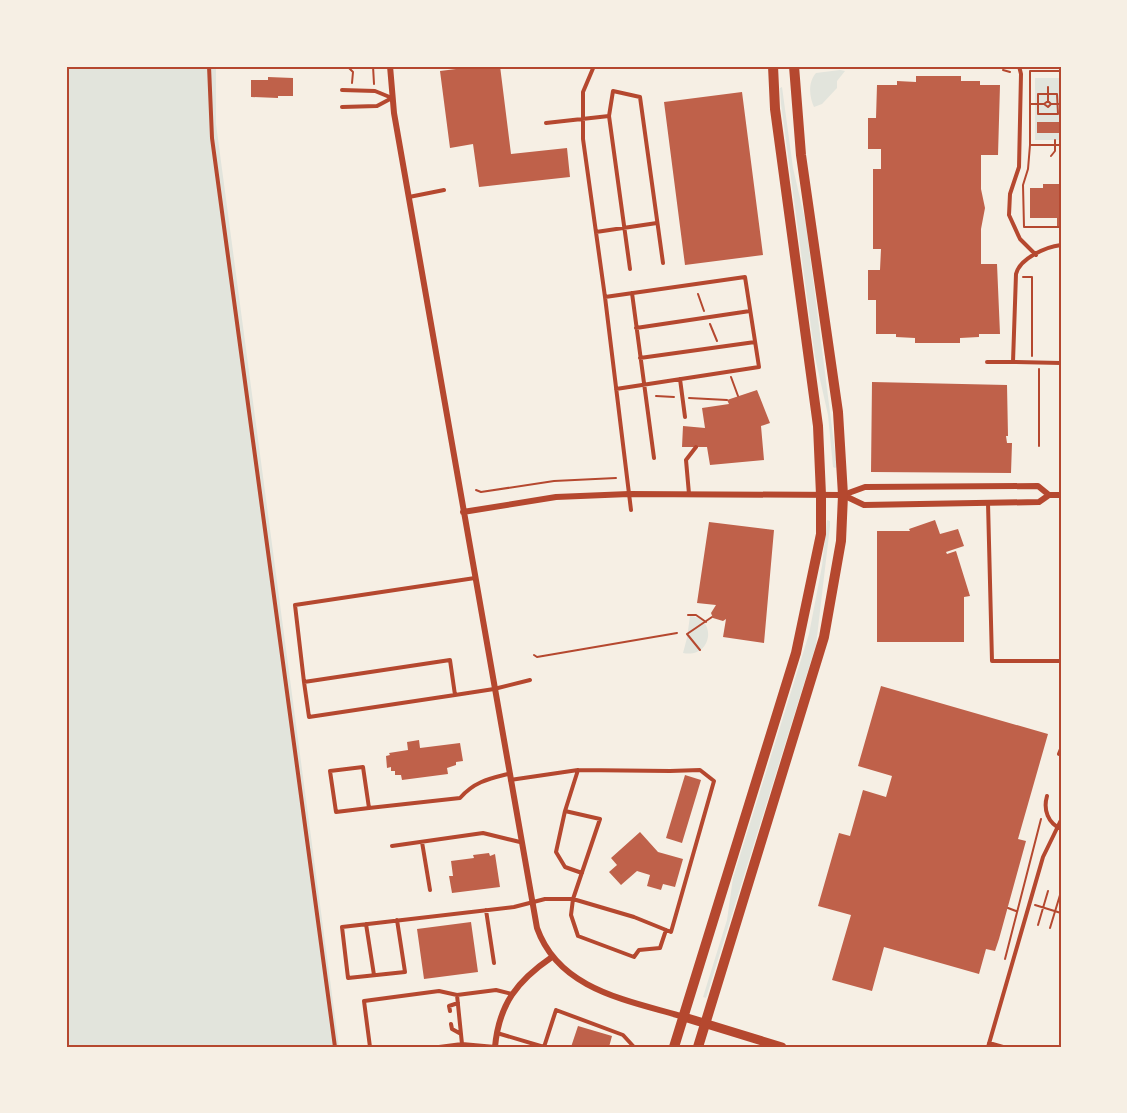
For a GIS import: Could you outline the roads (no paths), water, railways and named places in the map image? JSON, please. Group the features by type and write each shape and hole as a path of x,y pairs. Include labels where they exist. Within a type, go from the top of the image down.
{"main road":[{"path":"674,1047 796,653 821,534 822,495 818,426 775,109 773,66"},
{"path":"698,1047 824,637 841,541 843,495 838,412 801,155 794,66"}],"street":[{"path":"390,66 392,99 463,512 531,903 540,936 552,957 568,974 586,985 782,1047"},
{"path":"463,512 556,497 629,494 843,495 865,487 1038,486 1049,495"},
{"path":"843,495 864,506 1039,502 1049,495 1061,495"},
{"path":"495,1047 503,1012 512,994 526,977 552,957"}],"lane":[{"path":"210,66 212,138 335,1047"},
{"path":"594,66 583,92 583,139 631,510"},
{"path":"1019,66 1021,74 1019,167 1010,194 1009,215 1020,239 1036,255"},
{"path":"342,90 375,91 392,99"},
{"path":"630,269 609,116 613,91 640,97 663,263"},
{"path":"342,107 377,106 392,99"},
{"path":"546,123 583,117 609,116"},
{"path":"409,197 444,189"},
{"path":"596,232 657,224"},
{"path":"1014,362 1018,267 1050,246 1061,245"},
{"path":"605,297 745,277 759,367 616,389"},
{"path":"632,293 654,458"},
{"path":"636,328 750,311"},
{"path":"640,358 755,342"},
{"path":"987,362 1061,363"},
{"path":"680,379 685,417"},
{"path":"689,494 686,460 696,447"},
{"path":"988,502 992,661 1061,661"},
{"path":"475,578 295,605 309,717 494,689 530,680"},
{"path":"304,682 450,660 455,695"},
{"path":"369,808 363,767 330,771 336,813 460,798 474,784 482,780 578,770 700,770 714,781 668,931 660,948 639,950 634,957 578,936 571,915 573,899 600,819 565,811"},
{"path":"578,770 565,811 556,852 565,867 582,873"},
{"path":"1047,796 1046,812 1059,828"},
{"path":"1003,1047 989,1045 1043,857 1061,820"},
{"path":"392,846 483,833 520,842"},
{"path":"422,842 430,890"},
{"path":"398,920 405,972 348,978 342,927 398,920 486,910 545,899 573,899 634,917 668,931"},
{"path":"486,910 494,963"},
{"path":"366,924 374,975"},
{"path":"370,1047 364,1001 439,991 457,995 496,990 512,994"},
{"path":"457,995 462,1044"},
{"path":"450,1011 449,1006 458,1003"},
{"path":"497,1032 544,1047 556,1010 623,1035 634,1047"},
{"path":"451,1024 452,1029 461,1034"},
{"path":"439,1047 462,1044 495,1047"}]}
